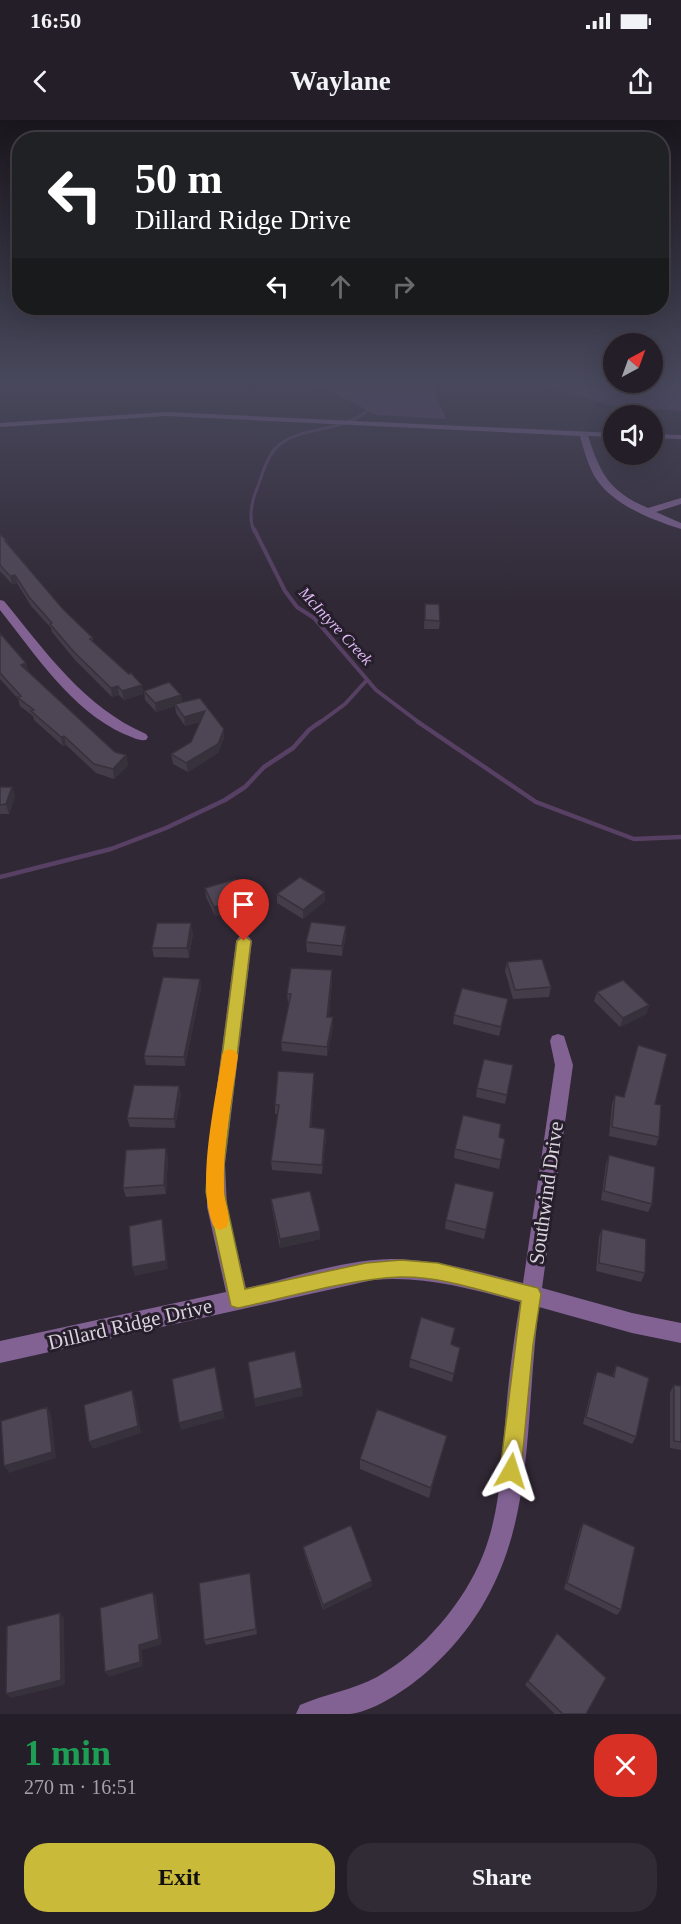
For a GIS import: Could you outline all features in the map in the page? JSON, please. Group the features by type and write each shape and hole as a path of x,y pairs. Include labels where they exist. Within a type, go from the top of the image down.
{"street":[{"path":"591,455 600,478 610,489 681,526"},
{"path":"649,511 681,501"},
{"path":"0,603 60,676 82,698 107,721 124,731 142,737"},
{"path":"238,1299 215,1192 216,1164 244,941"},
{"name":"Southwind Drive","path":"309,1714 355,1700 396,1680 428,1653 452,1628 473,1598 489,1567 501,1535 509,1492 524,1345 564,1065 558,1041"},
{"name":"Dillard Ridge Drive","path":"0,1352 89,1335 238,1299 366,1272 401,1269 438,1272 681,1333"}],"building":[{"path":"0,534 63,609 93,638 90,639 142,685 122,691 118,686 111,688 73,651 29,597 15,575 10,576 0,565"},
{"path":"425,604 439,604 440,621 425,620"},
{"path":"0,633 26,663 21,665 115,752 126,755 113,769 94,764 17,697 21,696 0,673"},
{"path":"169,682 181,695 155,703 144,691"},
{"path":"200,698 224,729 218,744 186,763 171,754 191,742 205,711 184,717 175,704"},
{"path":"0,787 12,787 6,804 0,805"},
{"path":"300,877 325,892 303,910 277,894"},
{"path":"236,879 246,898 214,907 205,888"},
{"path":"311,922 346,926 342,946 306,942"},
{"path":"157,923 191,923 187,948 152,948"},
{"path":"542,959 551,987 515,990 507,962"},
{"path":"291,968 332,970 327,1017 333,1017 327,1047 281,1042 291,994 287,994"},
{"path":"163,977 200,979 184,1057 144,1056"},
{"path":"623,980 649,1005 623,1018 597,992"},
{"path":"462,988 508,999 501,1027 454,1015"},
{"path":"638,1045 667,1054 655,1104 661,1105 659,1137 612,1127 615,1095 624,1097"},
{"path":"484,1059 513,1065 507,1095 477,1088"},
{"path":"278,1071 314,1073 310,1127 325,1129 322,1165 271,1161 279,1105 275,1105"},
{"path":"134,1085 179,1086 174,1119 127,1118"},
{"path":"463,1115 501,1124 499,1137 505,1139 501,1160 455,1149"},
{"path":"166,1148 164,1185 123,1188 126,1150"},
{"path":"609,1155 655,1167 652,1204 604,1191"},
{"path":"455,1183 494,1192 486,1230 446,1220"},
{"path":"310,1191 320,1231 280,1239 271,1199"},
{"path":"162,1219 166,1261 132,1267 129,1226"},
{"path":"602,1229 646,1239 645,1273 599,1263"},
{"path":"421,1317 455,1328 451,1344 460,1348 454,1374 410,1359"},
{"path":"295,1351 302,1388 254,1399 248,1362"},
{"path":"616,1365 649,1378 636,1437 586,1417 597,1371 614,1377"},
{"path":"215,1367 223,1411 179,1423 172,1379"},
{"path":"674,1385 681,1386 681,1442 674,1441"},
{"path":"132,1390 138,1426 89,1442 84,1405"},
{"path":"47,1407 52,1452 4,1466 1,1421"},
{"path":"377,1409 447,1436 431,1488 360,1459"},
{"path":"583,1523 635,1547 621,1610 567,1583"},
{"path":"351,1525 372,1581 323,1605 303,1547"},
{"path":"250,1573 256,1629 204,1640 199,1583"},
{"path":"153,1592 159,1639 139,1645 140,1662 105,1672 100,1608"},
{"path":"60,1613 61,1680 6,1694 7,1626"},
{"path":"557,1633 606,1678 586,1714 563,1714 528,1681"}],"waterway":[{"name":"McIntyre Creek","path":"254,531 251,520 253,503 270,455"},
{"name":"McIntyre Creek","path":"254,529 285,591 297,607 314,618 376,690 421,724"},
{"path":"318,724 345,704 367,680"},
{"path":"0,877 111,849 166,828 225,800 245,787 264,767 293,748 309,730 320,722"},
{"name":"McIntyre Creek","path":"418,722 536,802 634,839 681,837"}],"slow traffic":[{"path":"220,1222 215,1192 216,1164 230,1055"}],"route":[{"path":"244,941 216,1164 215,1192 238,1299 366,1272 401,1269 438,1272 532,1294 524,1345 511,1471"}]}
